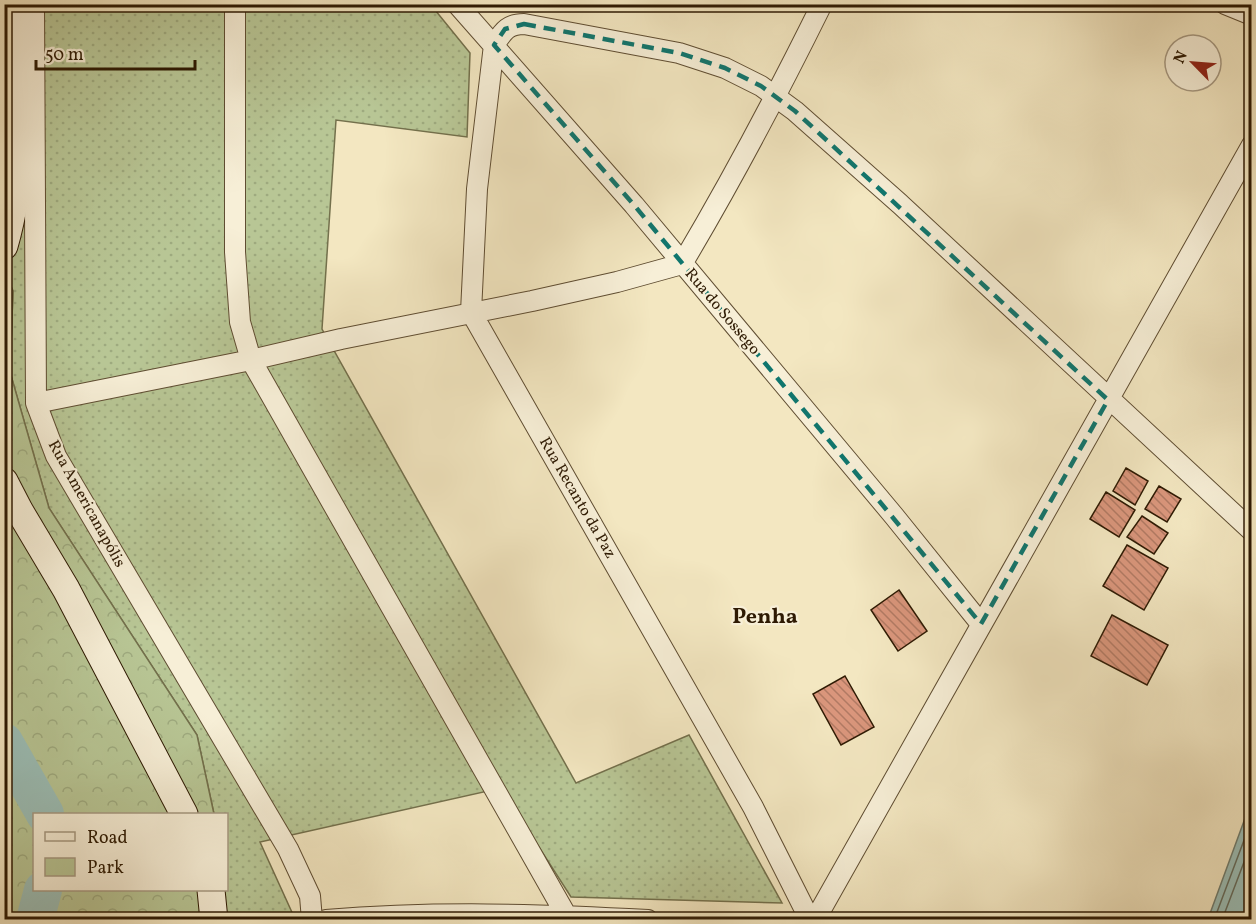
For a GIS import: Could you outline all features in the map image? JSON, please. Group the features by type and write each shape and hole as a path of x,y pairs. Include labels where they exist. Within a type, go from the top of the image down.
{"street":[{"path":"4,246 13,215 22,123 19,4"},
{"name":"Rua Americanapólis","path":"34,4 36,403 56,456 288,849 310,896 312,920"},
{"path":"235,4 236,252 240,322 251,360 565,917"},
{"name":"Rua do Sossego","path":"457,4 634,205 894,516 981,624"},
{"path":"36,403 617,282 682,264 776,97 822,4"},
{"path":"1225,4 1251,15"},
{"path":"471,312 477,189 494,45 505,29 512,24 524,24 679,53 725,68 761,86 795,111 900,204 1251,531"},
{"path":"815,920 1251,145"},
{"name":"Rua Recanto da Paz","path":"471,312 753,807 810,920"},
{"path":"4,481 66,589 183,813"},
{"path":"211,891 214,920"},
{"path":"326,920 397,914 648,920"}],"highlighted area":[{"path":"524,24 679,53 725,68 761,86 795,111 1108,400 981,624 634,205 494,45 505,29"}],"green space":[{"path":"5,5 431,5 470,53 467,137 336,120 322,329 576,783 689,735 782,903 571,897 501,788 260,842 295,919 202,919 209,891 228,891 228,813 214,813 197,735 49,508 10,372 13,291 5,273"},
{"path":"4,273 13,291 10,372 49,508 197,735 214,813 33,813 33,891 209,891 202,919 5,919"}],"water":[{"path":"1251,802 1251,919 1208,919"}],"building":[{"path":"1126,468 1148,481 1135,505 1113,491"},
{"path":"1159,486 1181,499 1167,522 1145,509"},
{"path":"1106,492 1135,510 1119,537 1090,519"},
{"path":"1142,516 1168,533 1154,554 1127,537"},
{"path":"1127,545 1168,568 1144,610 1103,586"},
{"path":"899,590 927,631 898,651 871,610"},
{"path":"1112,615 1168,645 1147,685 1091,656"},
{"path":"845,676 874,727 841,745 813,694"}],"waterway":[{"path":"4,742 44,813"},
{"path":"35,920 43,891"}],"district":[{"name":"Penha","path":"765,617"}]}
